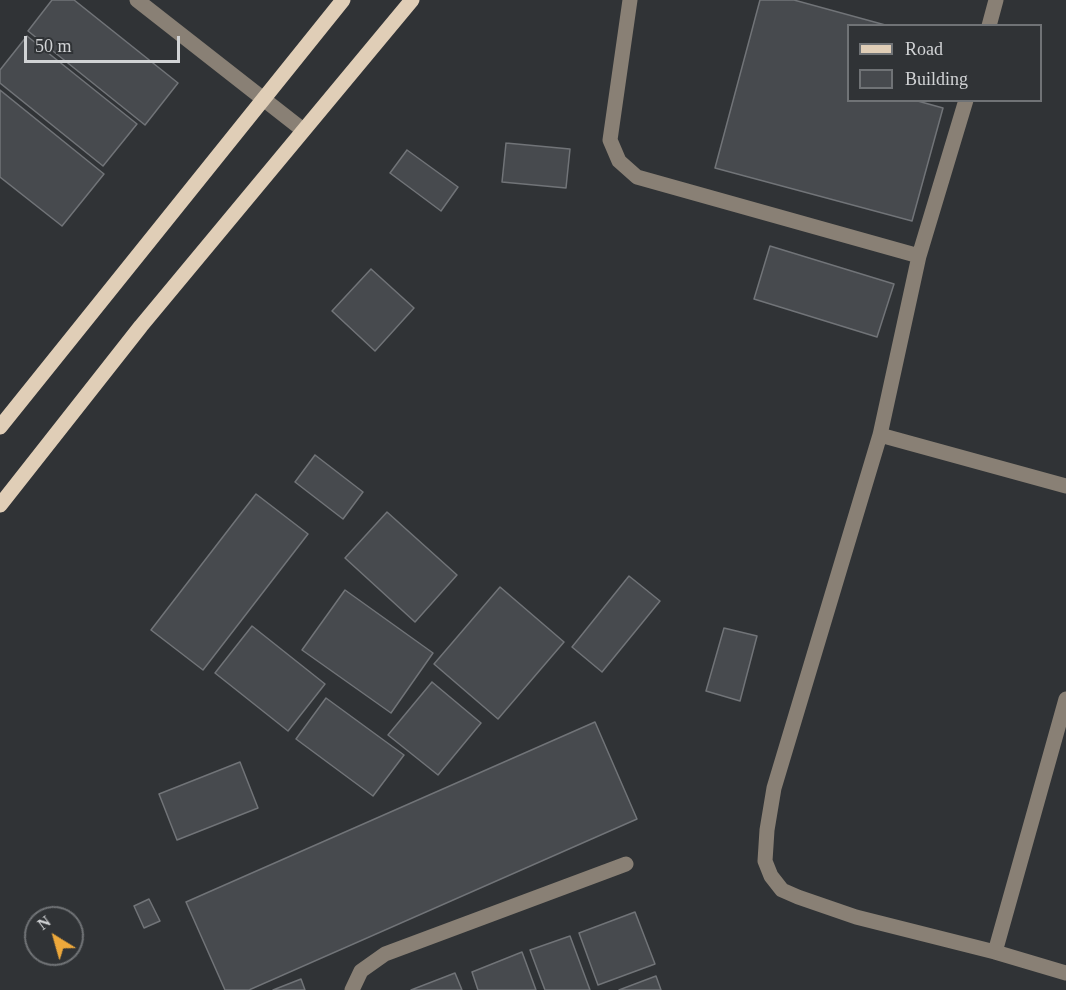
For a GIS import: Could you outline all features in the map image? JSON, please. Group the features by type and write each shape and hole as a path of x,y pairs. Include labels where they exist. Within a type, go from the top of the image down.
{"main road":[{"path":"0,427 343,0"},
{"path":"0,505 141,326 412,0"}],"lane":[{"path":"137,0 303,130"},
{"path":"630,0 610,140 619,161 637,177 919,256"},
{"path":"990,24 996,0"},
{"path":"965,102 919,256 880,435 774,788 766,830 765,861 771,876 782,890 798,897 856,917 995,952 1066,973"},
{"path":"880,435 1066,486"},
{"path":"995,952 1066,699"},
{"path":"352,990 361,971 385,954 626,864"}],"building":[{"path":"52,0 74,0 178,83 145,125 28,31"},
{"path":"760,0 794,0 882,24 847,24 847,102 921,102 943,108 912,221 715,168"},
{"path":"27,36 137,124 103,166 0,83 0,70"},
{"path":"0,90 104,174 62,226 0,177"},
{"path":"506,143 570,149 566,188 502,182"},
{"path":"407,150 458,187 441,211 390,173"},
{"path":"770,246 894,284 877,337 754,299"},
{"path":"371,269 414,308 375,351 332,311"},
{"path":"315,455 363,492 343,519 295,482"},
{"path":"256,494 308,534 203,670 151,630"},
{"path":"387,512 457,575 415,622 345,558"},
{"path":"629,576 660,601 602,672 572,647"},
{"path":"500,587 564,642 498,719 434,664"},
{"path":"345,590 433,653 391,713 302,650"},
{"path":"252,626 325,684 288,731 215,673"},
{"path":"724,628 757,636 740,701 706,691"},
{"path":"432,682 481,723 438,775 388,735"},
{"path":"326,698 404,755 373,796 296,739"},
{"path":"595,722 637,819 249,990 225,990 186,902"},
{"path":"240,762 258,808 177,840 159,794"},
{"path":"149,899 160,921 144,928 134,906"},
{"path":"635,912 655,964 598,985 579,933"},
{"path":"570,936 590,990 545,990 530,950"},
{"path":"522,952 536,990 478,990 472,972"},
{"path":"455,973 462,990 411,990"},
{"path":"656,976 661,990 619,990"},
{"path":"301,979 305,990 273,990"}]}
